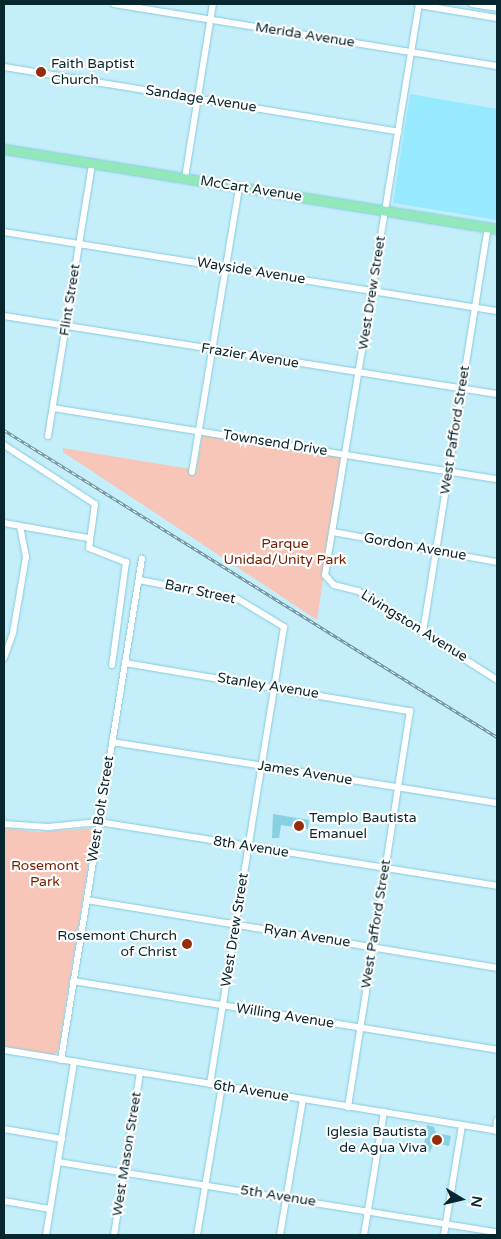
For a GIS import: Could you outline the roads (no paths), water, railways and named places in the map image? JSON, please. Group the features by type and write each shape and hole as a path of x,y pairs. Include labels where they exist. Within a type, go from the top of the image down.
{"main road":[{"name":"McCart Avenue","path":"4,149 492,228"}],"street":[{"name":"Merida Avenue","path":"114,4 497,66"},
{"path":"185,178 213,4"},
{"path":"419,4 497,18"},
{"name":"West Drew Street","path":"328,581 326,568 419,4"},
{"path":"472,4 497,8"},
{"name":"Sandage Avenue","path":"4,67 399,132"},
{"name":"Flint Street","path":"48,436 92,164"},
{"path":"192,472 239,187"},
{"name":"West Pafford Street","path":"423,632 474,308 492,228"},
{"name":"Wayside Avenue","path":"4,232 226,266 497,312"},
{"name":"Frazier Avenue","path":"4,316 497,394"},
{"name":"Townsend Drive","path":"53,408 497,479"},
{"path":"4,445 95,504 88,538 92,550 126,562 112,665"},
{"path":"4,523 88,538"},
{"path":"4,658 11,640 26,557 20,527"},
{"name":"Gordon Avenue","path":"333,532 497,562"},
{"name":"West Bolt Street","path":"61,1060 142,558"},
{"name":"Barr Street","path":"139,580 238,599 284,627"},
{"name":"Livingston Avenue","path":"328,581 358,591 497,680"},
{"name":"West Drew Street","path":"210,1084 284,627"},
{"name":"Stanley Avenue","path":"125,663 410,711"},
{"name":"West Pafford Street","path":"348,1106 410,711"},
{"name":"James Avenue","path":"112,742 497,803"},
{"name":"8th Avenue","path":"4,824 48,827 99,822 497,886"},
{"name":"Ryan Avenue","path":"87,900 497,968"},
{"name":"Willing Avenue","path":"74,981 497,1050"},
{"name":"6th Avenue","path":"4,1050 496,1131"},
{"path":"46,1235 74,1062"},
{"name":"West Mason Street","path":"114,1235 140,1072"},
{"path":"197,1235 222,1086"},
{"path":"280,1235 303,1099"},
{"path":"364,1235 384,1112"},
{"path":"496,1131 497,1120"},
{"path":"444,1235 462,1125"},
{"path":"4,1129 62,1139"},
{"name":"5th Avenue","path":"58,1162 124,1174 206,1184 497,1232"},
{"path":"4,1201 50,1209"}],"railway":[{"path":"4,430 497,737"}],"place":[{"name":"Faith Baptist Church","path":"41,72"},
{"name":"Templo Bautista Emanuel","path":"299,826"},
{"name":"Rosemont Church of Christ","path":"187,944"},
{"name":"Iglesia Bautista de Agua Viva","path":"437,1140"}],"park label":[{"name":"Parque Unidad/Unity Park","path":"285,552"},
{"name":"Rosemont Park","path":"45,874"}]}
